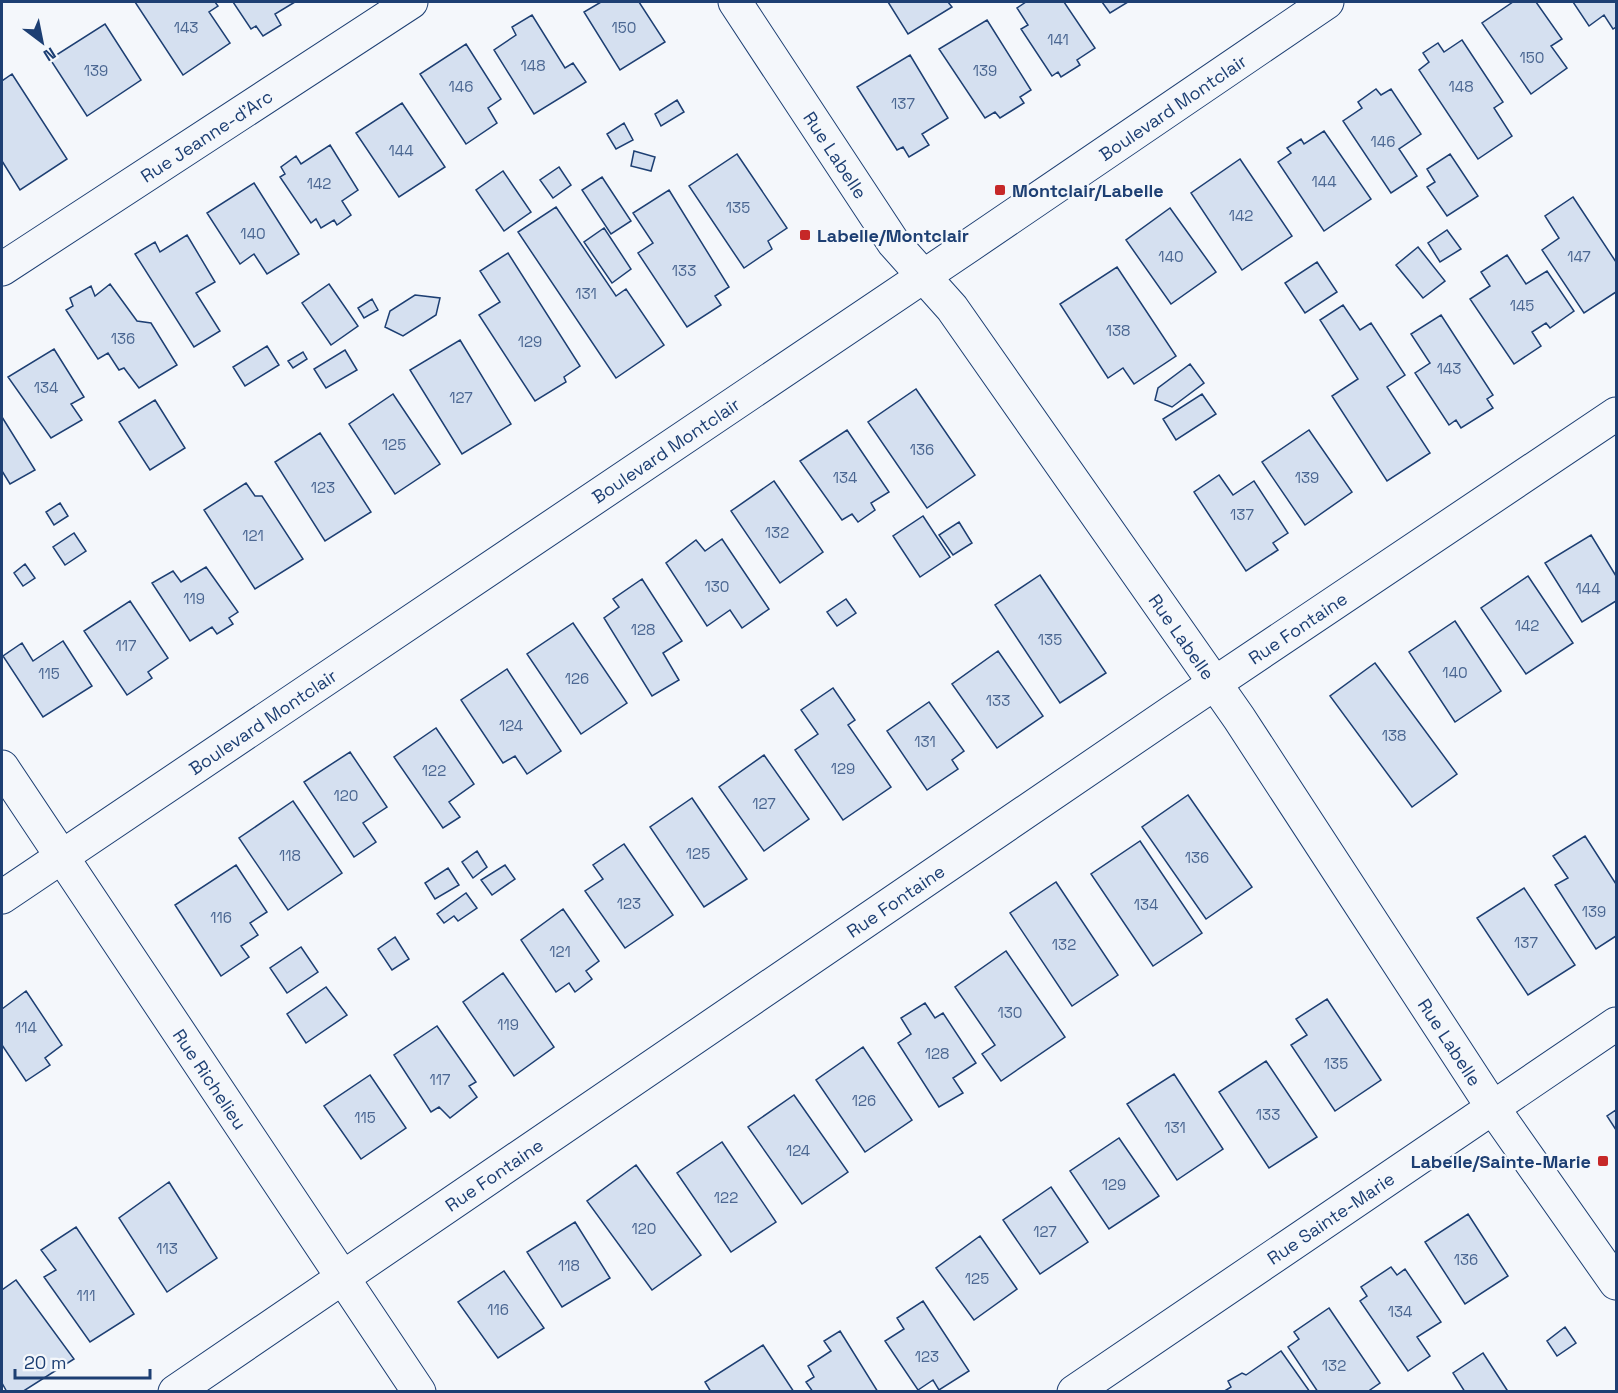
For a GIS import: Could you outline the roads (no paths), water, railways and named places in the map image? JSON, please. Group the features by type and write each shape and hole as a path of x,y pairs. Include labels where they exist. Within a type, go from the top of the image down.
{"street":[{"name":"Rue Jeanne-d'Arc","path":"2,269 411,2"},
{"name":"Rue Labelle","path":"735,2 893,242 925,275 952,308 1215,683 1493,1108 1617,1283"},
{"name":"Boulevard Montclair","path":"2,897 1327,2"},
{"name":"Rue Fontaine","path":"176,1392 342,1276 1215,683 1617,414"},
{"name":"Rue Richelieu","path":"2,767 419,1392"},
{"name":"Rue Sainte-Marie","path":"1074,1392 1617,1024"}],"place":[{"name":"Montclair/Labelle","path":"1000,190"},
{"name":"Labelle/Montclair","path":"805,235"},
{"name":"Labelle/Sainte-Marie","path":"1603,1161"}]}
